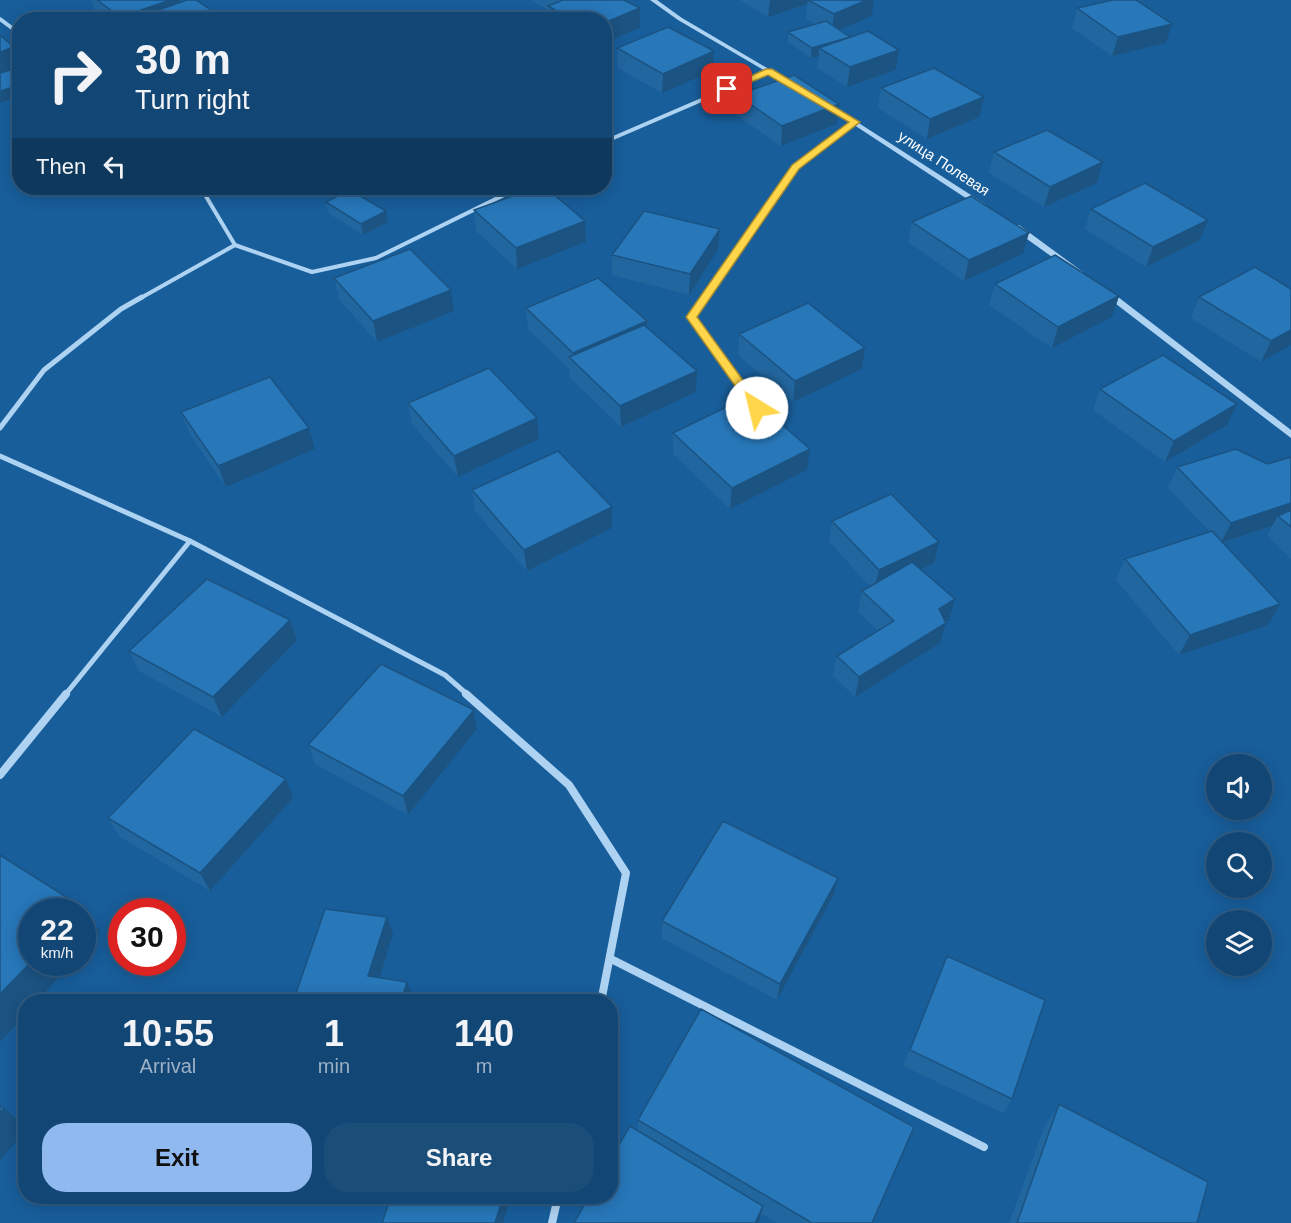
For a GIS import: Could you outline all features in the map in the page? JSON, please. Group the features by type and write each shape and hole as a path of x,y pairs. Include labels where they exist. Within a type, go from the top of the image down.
{"street":[{"path":"653,0 680,19 798,88"},
{"path":"612,139 769,71"},
{"name":"улица Полевая","path":"817,99 993,212"},
{"path":"757,408 691,317 796,167 855,122"},
{"path":"205,195 235,245 272,260 312,272 376,258 504,195"},
{"path":"1003,218 1089,279"},
{"path":"0,428 44,370 121,309 235,245"},
{"path":"1098,286 1291,435"},
{"path":"0,456 190,542 445,675 569,785 626,873 603,994"},
{"path":"0,775 190,542"},
{"path":"611,958 984,1147"},
{"path":"552,1223 556,1204"}],"building":[{"path":"97,0 171,0 135,12 113,12"},
{"path":"187,0 196,0 214,12 152,12"},
{"path":"563,0 624,0 640,8 612,20 612,12 559,12 548,6"},
{"path":"808,0 867,0 834,14"},
{"path":"1113,0 1136,0 1172,24 1118,37 1077,8"},
{"path":"826,21 850,37 812,48 788,32"},
{"path":"668,27 714,51 663,74 617,48"},
{"path":"868,31 899,50 850,67 819,48"},
{"path":"0,35 12,48 0,52"},
{"path":"934,68 984,97 930,119 881,88"},
{"path":"12,69 12,87 0,91 0,73"},
{"path":"794,75 839,104 782,126 737,95"},
{"path":"1047,130 1103,162 1050,187 994,152"},
{"path":"1145,183 1208,220 1153,247 1091,209"},
{"path":"340,195 359,195 386,211 361,224 326,202"},
{"path":"516,195 554,195 585,221 516,248 474,210"},
{"path":"971,196 1029,233 969,260 912,222"},
{"path":"644,211 720,229 690,274 612,255"},
{"path":"410,249 451,290 373,321 334,278"},
{"path":"1055,255 1119,296 1058,327 995,284"},
{"path":"1255,267 1291,289 1291,330 1271,341 1199,297"},
{"path":"598,278 647,321 573,353 526,308"},
{"path":"808,303 865,348 795,381 739,334"},
{"path":"644,325 697,371 620,406 569,357"},
{"path":"1163,355 1237,404 1174,441 1100,389"},
{"path":"489,368 537,418 454,456 408,403"},
{"path":"270,377 309,428 218,466 181,412"},
{"path":"749,396 810,449 732,488 673,433"},
{"path":"1236,449 1267,464 1291,457 1291,503 1231,523 1177,467"},
{"path":"558,451 612,507 524,550 472,490"},
{"path":"891,494 939,542 879,570 832,521"},
{"path":"1291,510 1291,527 1278,516"},
{"path":"1212,531 1280,604 1190,635 1125,559"},
{"path":"912,562 955,599 939,609 946,623 859,677 837,656 894,621 862,591"},
{"path":"207,579 290,620 213,697 129,651"},
{"path":"381,664 474,710 403,796 308,745"},
{"path":"194,729 286,779 200,873 108,818"},
{"path":"723,821 838,878 780,984 662,921"},
{"path":"0,855 68,898 18,898 18,975 0,994"},
{"path":"325,909 387,917 368,976 407,982 403,994 296,994"},
{"path":"947,956 1045,1000 1012,1099 910,1050"},
{"path":"701,1009 914,1127 872,1223 812,1223 638,1120"},
{"path":"1059,1104 1208,1182 1197,1223 1017,1223"},
{"path":"630,1126 763,1206 755,1223 574,1223 585,1204 618,1204 618,1146"},
{"path":"389,1204 501,1204 495,1223 382,1223"}],"route":[{"path":"727,89 769,71 855,122 796,167 691,317 757,408"}]}
